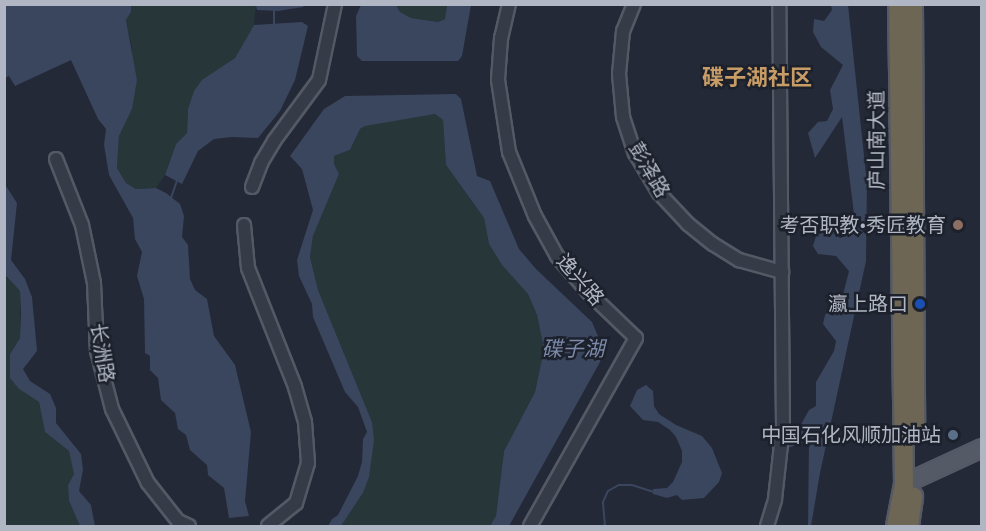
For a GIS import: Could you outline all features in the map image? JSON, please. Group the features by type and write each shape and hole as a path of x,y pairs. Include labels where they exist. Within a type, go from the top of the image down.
{"highway":[{"name":"庐山南大道","path":"896,526 909,482 898,4"},
{"name":"庐山南大道","path":"909,526 913,4"}],"main road":[{"path":"909,482 981,448"}],"street":[{"path":"252,187 261,163 274,141 319,80 331,33 335,4"},
{"name":"逸兴路","path":"509,4 501,38 498,80 509,152 535,216 557,256 589,293 636,338 530,526"},
{"name":"彭泽路","path":"634,4 623,31 619,74 623,117 635,153 658,193 688,224 713,244 739,260 782,272"},
{"path":"767,526 775,499 783,426 780,4"},
{"name":"长洲路","path":"56,159 82,225 94,283 97,351 112,409 148,483 178,521 189,526"},
{"path":"244,225 248,268 295,387 305,422 308,463 296,503 268,526"}],"shaded area":[{"path":"131,5 256,5 254,25 235,58 221,68 188,109 187,133 176,144 165,175 156,188 136,189 126,183 117,168 119,136 132,109 132,48 126,20 131,12"},
{"path":"396,5 447,5 445,19 438,22 411,18 400,12"},
{"path":"435,114 443,120 446,165 484,218 489,244 502,265 528,294 537,315 544,349 535,392 504,451 496,516 490,526 341,526 363,493 372,422 318,290 310,257 313,236 339,174 333,164 334,156 350,150 360,129 365,125"},
{"path":"4,275 20,291 20,338 10,354 19,389 39,402 45,432 69,451 73,458 74,474 68,485 69,501 80,526 5,526"}],"water":[{"path":"256,4 305,5 278,11 257,10"},
{"path":"4,5 131,5 131,12 126,20 137,80 132,109 119,136 117,168 126,183 136,189 156,188 180,204 184,216 182,237 188,245 190,279 195,290 207,299 214,336 235,365 251,432 245,501 249,516 229,518 224,488 208,475 207,465 190,450 186,435 178,429 175,413 161,400 158,378 150,370 150,356 145,353 144,299 137,276 142,252 135,239 133,218 109,175 104,145 106,129 98,119 71,60 15,86 9,76 5,78"},
{"path":"361,5 396,5 400,12 411,18 438,22 445,19 447,5 471,5 462,56 458,61 362,61 357,56 356,16"},
{"path":"831,5 848,5 867,184 866,261 820,473 811,526 808,526 809,440 788,448 809,410 816,406 816,382 834,351 836,341 823,324 825,315 843,295 849,271 836,256 818,254 813,246 816,236 826,224 833,224 834,234 840,238 852,234 854,214 842,117 815,158 808,133 818,122 827,121 833,109 830,90 843,65 821,47 813,32 814,19 824,21 832,10"},
{"path":"302,22 308,26 295,80 280,111 258,138 214,139 198,151 182,184 165,175 176,144 187,133 188,109 194,91 202,80 235,58 254,25"},
{"name":"碟子湖","path":"456,94 461,99 477,176 490,181 519,249 536,269 592,322 603,348 600,362 509,526 490,526 496,516 504,451 535,392 544,349 537,315 528,294 502,265 489,244 484,218 446,165 443,120 435,114 365,126 360,129 350,150 334,156 334,164 339,174 313,236 310,257 318,290 372,422 374,440 369,477 363,493 341,526 328,526 338,515 358,476 362,462 363,439 367,432 358,407 345,392 313,317 312,304 299,276 297,260 313,210 302,169 290,156 324,109 345,96"},
{"path":"6,186 17,203 11,260 25,279 32,297 37,351 23,369 30,381 50,394 56,408 56,423 81,454 83,470 79,491 91,505 95,526 80,526 69,501 68,485 74,474 69,451 45,432 39,402 19,389 10,378 10,354 20,338 21,313 20,291 5,275"},
{"path":"646,385 653,391 654,406 659,414 676,425 702,436 712,448 722,473 719,482 704,498 682,500 677,495 667,498 653,494 653,489 667,488 673,482 682,462 682,451 670,430 658,422 643,420 630,406 637,390"}],"waterway":[{"path":"274,10 274,26"},
{"path":"171,198 177,181"},
{"path":"605,526 603,502 608,491 619,485 632,485 653,492"}],"place":[{"name":"考否职教·秀匠教育","path":"958,225"},
{"name":"瀛上路口","path":"920,304"},
{"name":"中国石化风顺加油站","path":"953,435"}],"district":[{"name":"碟子湖社区","path":"757,78"}]}
